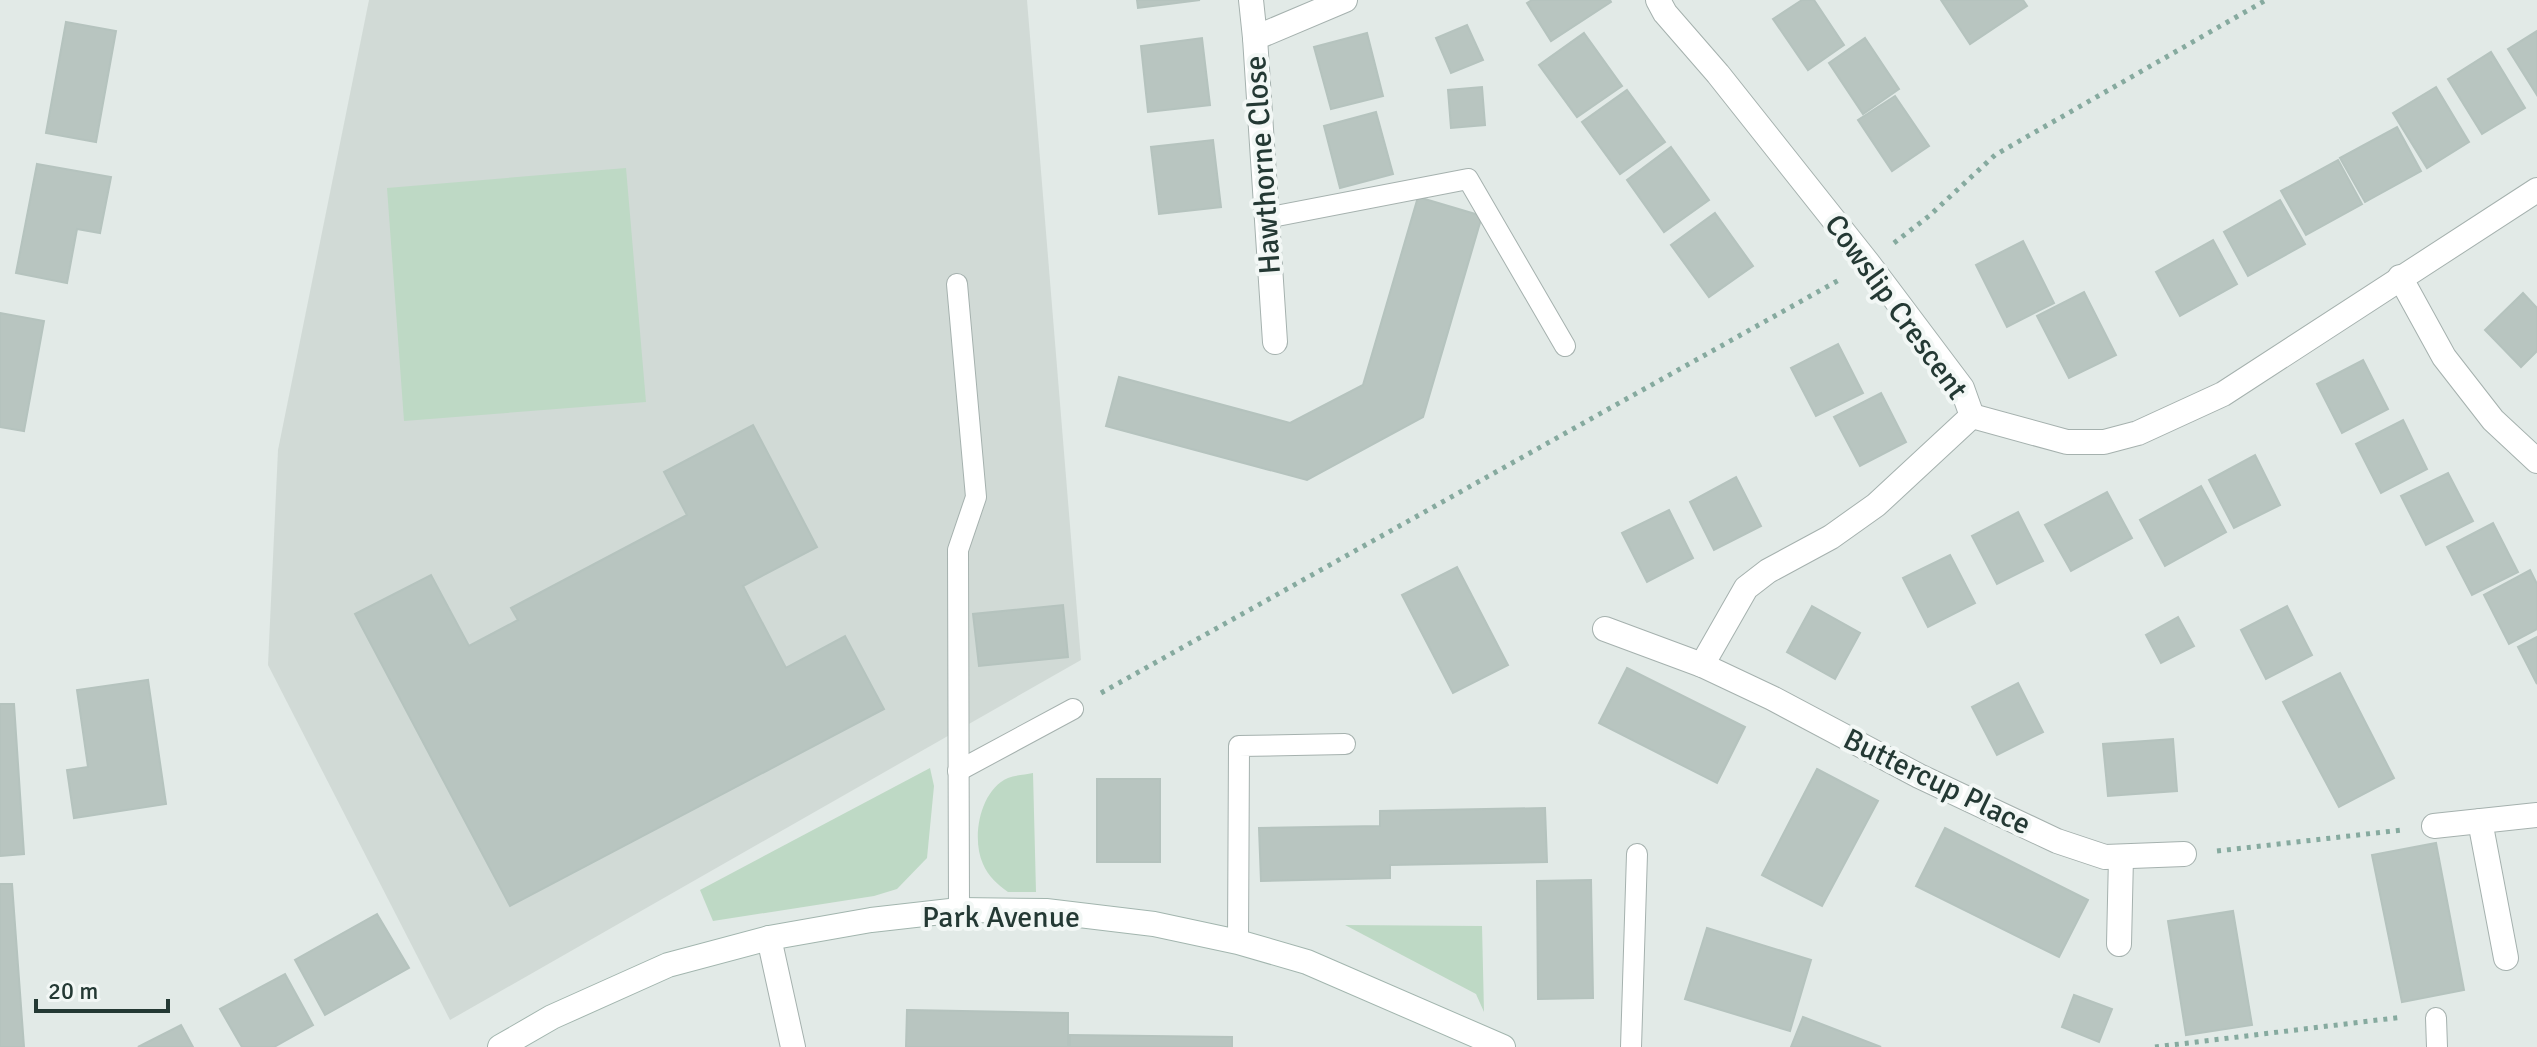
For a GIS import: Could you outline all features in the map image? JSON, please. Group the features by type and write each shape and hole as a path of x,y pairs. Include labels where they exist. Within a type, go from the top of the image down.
{"street":[{"path":"1251,0 1255,38"},
{"name":"Hawthorne Close","path":"1275,342 1255,38 1345,0"},
{"name":"Cowslip Crescent","path":"1658,0 1665,13 1718,74 1868,263 1962,388 1972,416 2067,442 2104,442 2138,433 2223,394 2537,190"},
{"path":"2400,277 2444,357 2493,420 2537,461"},
{"path":"1702,665 1746,588 1768,571 1831,537 1876,505 1972,416"},
{"name":"Buttercup Place","path":"1605,629 1702,665 1772,698 1919,776 2057,841 2105,857 2184,854"},
{"path":"2434,826 2537,815"},
{"path":"2480,821 2506,958"},
{"path":"2119,944 2121,857"},
{"name":"Park Avenue","path":"500,1047 552,1017 668,965 769,938 871,920 959,910 1046,911 1154,924 1238,942 1307,962 1503,1047"},
{"path":"769,938 793,1047"}],"lane":[{"path":"1266,218 1468,179 1565,346"},
{"path":"957,284 976,497 958,550 959,910"},
{"path":"958,771 1073,709"},
{"path":"1238,942 1239,746 1345,744"},
{"path":"1631,1047 1637,854"},
{"path":"2436,1018 2437,1047"}],"path":[{"path":"1893,244 1929,216 1995,155 2266,0"},
{"path":"1073,709 1844,277"},
{"path":"2184,854 2434,826"},
{"path":"2155,1047 2410,1016 2436,1018"}],"shaded area":[{"path":"369,0 1027,0 1081,660 450,1020 268,665 278,450"}],"green space":[{"path":"626,168 646,402 404,421 387,188"},
{"path":"930,768 934,786 927,858 897,889 874,896 713,921 700,890"},
{"path":"1033,773 1036,892 1008,892 993,880 983,864 978,841 980,816 998,784 1011,777"},
{"path":"1345,925 1482,926 1484,1012 1476,994"}],"building":[{"path":"1137,0 1200,0 1138,8"},
{"path":"1532,0 1611,2 1551,41 1527,3"},
{"path":"1802,0 1814,0 1844,45 1808,70 1773,19"},
{"path":"1941,0 2023,0 2027,6 1970,44"},
{"path":"66,22 116,31 96,142 46,133"},
{"path":"1467,25 1483,60 1451,73 1436,38"},
{"path":"2537,31 2537,95 2508,49"},
{"path":"1367,33 1383,96 1331,109 1314,47"},
{"path":"1584,33 1622,86 1577,117 1539,65"},
{"path":"1202,38 1210,105 1148,112 1141,46"},
{"path":"1865,38 1899,89 1863,114 1829,63"},
{"path":"2491,52 2525,108 2482,134 2448,79"},
{"path":"1482,87 1485,125 1451,128 1448,90"},
{"path":"2436,87 2469,142 2427,168 2393,113"},
{"path":"1627,90 1665,142 1620,174 1582,122"},
{"path":"1895,96 1929,146 1892,171 1858,120"},
{"path":"1376,112 1393,174 1340,188 1324,126"},
{"path":"2397,127 2421,171 2365,202 2340,158"},
{"path":"1213,140 1221,207 1159,214 1151,147"},
{"path":"1671,147 1709,200 1664,232 1627,180"},
{"path":"2338,160 2362,204 2306,235 2281,191"},
{"path":"37,164 111,177 100,233 77,229 67,283 16,273"},
{"path":"1418,197 1482,216 1423,417 1307,480 1106,426 1119,377 1290,423 1363,385"},
{"path":"2280,200 2305,244 2248,276 2224,232"},
{"path":"1715,213 1753,266 1709,297 1671,245"},
{"path":"2213,240 2237,284 2180,316 2156,272"},
{"path":"2023,241 2054,303 2007,327 1976,265"},
{"path":"2084,292 2116,355 2069,378 2037,316"},
{"path":"2523,293 2537,308 2537,351 2521,367 2485,330"},
{"path":"0,313 44,321 24,431 0,427"},
{"path":"1838,344 1863,393 1816,416 1791,368"},
{"path":"2363,360 2388,409 2342,433 2317,384"},
{"path":"1881,393 1906,442 1860,466 1834,417"},
{"path":"2403,420 2427,469 2381,493 2356,444"},
{"path":"753,425 817,547 743,586 786,668 845,636 884,709 510,906 355,614 431,575 469,646 518,620 511,608 687,515 664,472"},
{"path":"2255,455 2280,505 2234,528 2209,480"},
{"path":"2448,473 2473,521 2426,545 2401,496"},
{"path":"1736,477 1761,526 1714,550 1690,502"},
{"path":"2201,486 2226,532 2165,566 2140,520"},
{"path":"2107,492 2132,538 2071,571 2045,525"},
{"path":"1669,510 1693,558 1647,582 1622,533"},
{"path":"2018,512 2043,561 1997,584 1972,536"},
{"path":"2493,523 2518,572 2472,595 2447,547"},
{"path":"1950,555 1975,603 1928,627 1903,578"},
{"path":"1457,567 1508,665 1453,693 1402,595"},
{"path":"2530,570 2537,584 2537,629 2509,644 2484,595"},
{"path":"1063,605 1068,657 979,666 973,614"},
{"path":"1812,606 1860,633 1835,679 1787,652"},
{"path":"2287,606 2312,655 2266,679 2241,630"},
{"path":"2178,617 2194,646 2161,663 2146,635"},
{"path":"2537,637 2537,684 2518,647"},
{"path":"1627,668 1745,727 1717,783 1599,723"},
{"path":"2340,673 2394,778 2339,807 2283,702"},
{"path":"148,680 166,804 74,818 67,770 88,767 77,690"},
{"path":"2018,683 2043,732 1997,755 1972,707"},
{"path":"0,704 14,704 24,854 0,856"},
{"path":"2173,739 2177,791 2108,796 2103,744"},
{"path":"1817,769 1878,801 1822,906 1762,875"},
{"path":"1097,779 1160,779 1160,862 1097,862"},
{"path":"1545,808 1547,862 1390,865 1390,878 1261,881 1259,828 1380,826 1380,811"},
{"path":"1945,828 2088,900 2059,957 1916,886"},
{"path":"2436,843 2464,990 2402,1002 2372,855"},
{"path":"1591,880 1593,998 1538,999 1537,881"},
{"path":"0,884 12,884 24,1047 0,1047"},
{"path":"2233,911 2252,1025 2186,1035 2168,921"},
{"path":"377,914 409,968 325,1015 295,960"},
{"path":"1707,928 1811,960 1790,1031 1685,999"},
{"path":"285,974 313,1025 274,1047 242,1047 220,1009"},
{"path":"2074,995 2112,1009 2099,1042 2062,1027"},
{"path":"907,1010 1068,1013 1068,1047 906,1047"},
{"path":"1803,1017 1881,1047 1791,1047"},
{"path":"181,1025 193,1047 138,1047"},
{"path":"1070,1035 1232,1037 1232,1047 1070,1047"}]}
